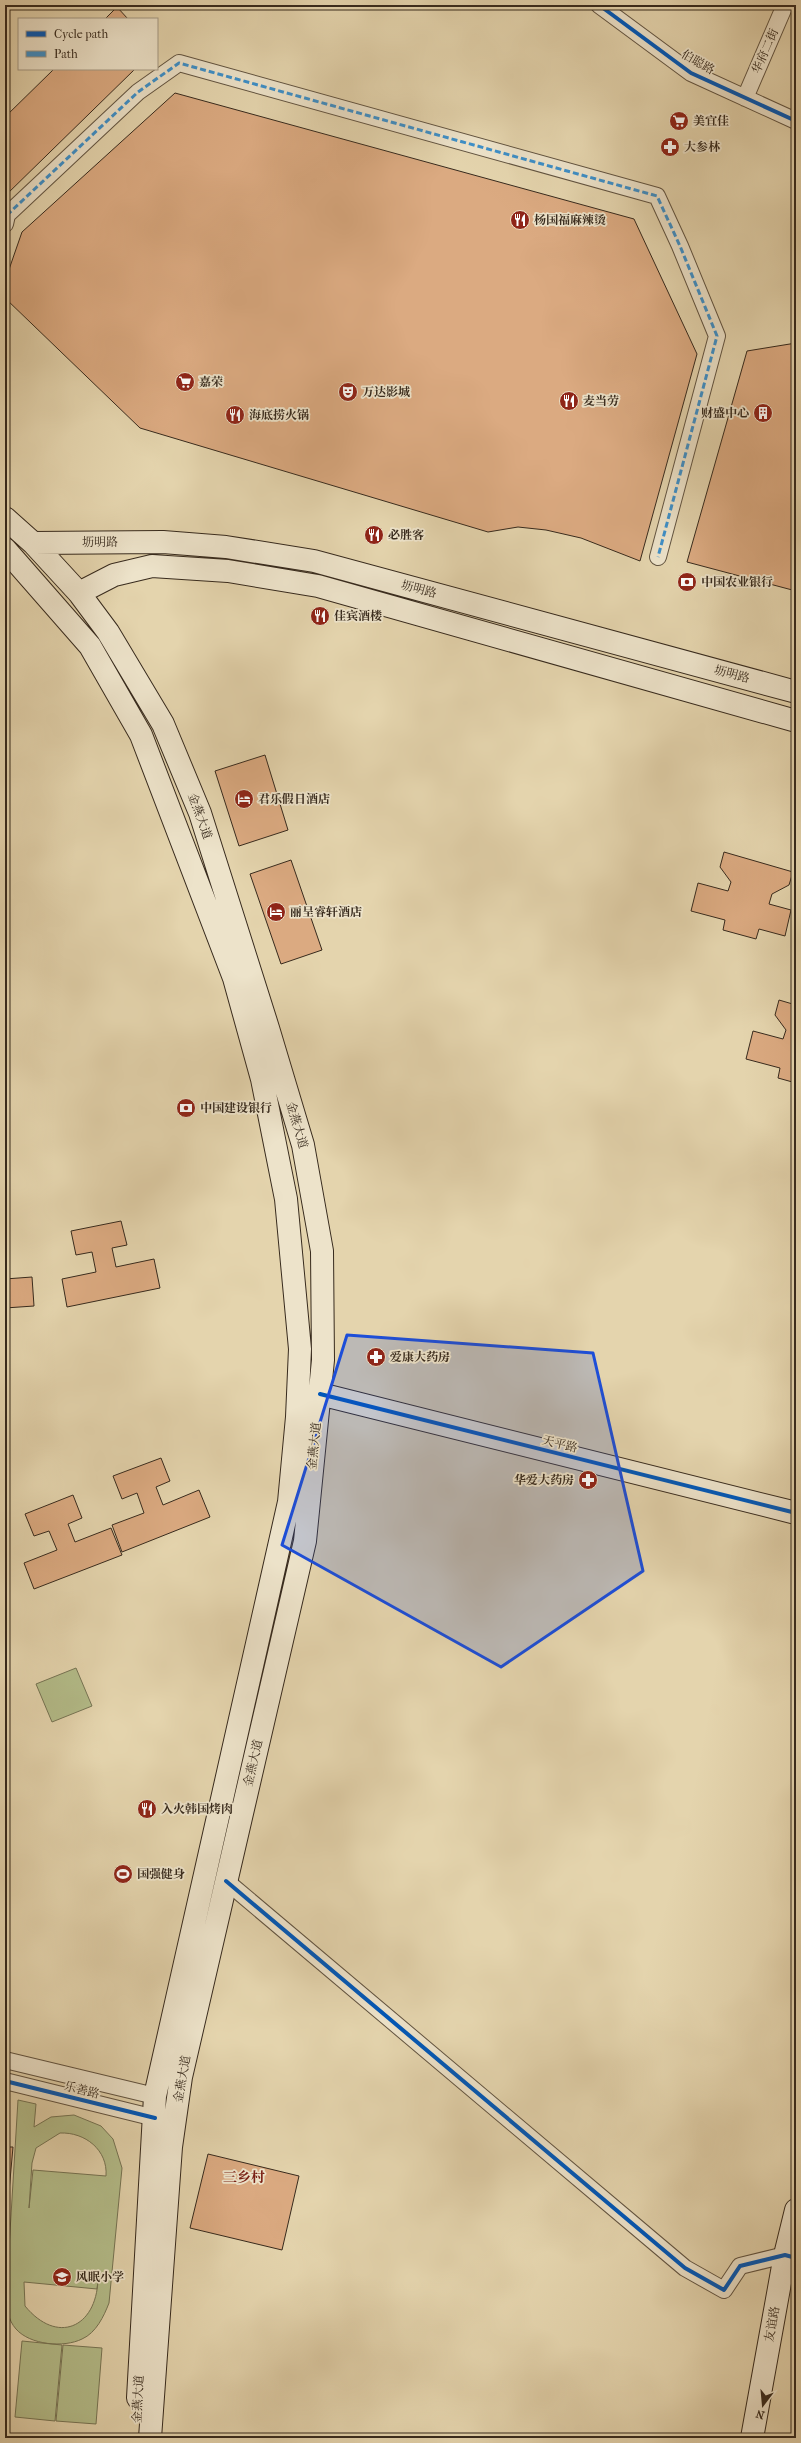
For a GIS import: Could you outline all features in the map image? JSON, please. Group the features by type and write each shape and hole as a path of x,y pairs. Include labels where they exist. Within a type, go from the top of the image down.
{"main road":[{"name":"金燕大道","path":"5,518 34,543 79,593 108,632 163,724 200,813 299,1130 322,1251 323,1360 305,1541 181,2077 171,2147 150,2438"},
{"name":"坜明路","path":"34,543 163,542 226,547 314,561 796,692"},
{"name":"金燕大道","path":"5,549 90,646 141,734 234,978 262,1079 283,1184 295,1283 299,1354 289,1502 155,2107 135,2438"},
{"name":"坜明路","path":"79,593 114,575 152,566 228,571 318,586 796,721"},
{"name":"天平路","path":"320,1394 796,1513"},
{"name":"友谊路","path":"752,2438 791,2257 796,2210"}],"street":[{"name":"伯聪路","path":"599,5 690,73 796,121"},
{"name":"华府二街","path":"745,98 785,5"},
{"path":"5,224 7,215 138,92 179,63 657,196 680,246 717,336 658,558"},
{"path":"226,1881 685,2268 724,2290 740,2266 791,2257"},
{"name":"乐善路","path":"5,2060 155,2107"},
{"name":"乐善路","path":"5,2081 155,2107"}],"highlighted area":[{"path":"347,1335 593,1353 643,1571 501,1667 282,1545"}],"green space":[{"path":"76,1668 92,1706 52,1722 36,1684"},
{"path":"18,2100 36,2104 34,2127 51,2117 74,2115 101,2126 113,2139 122,2168 109,2303 102,2319 91,2333 75,2342 57,2344 38,2342 30,2339 13,2326 8,2314 6,2298","holes":["60,2133 69,2133 86,2139 93,2144 103,2158 106,2167 106,2176 33,2170 29,2208 32,2163 36,2148","24,2282 97,2289 96,2296 90,2310 82,2320 73,2326 62,2328 50,2325 37,2318 25,2306"]},
{"path":"22,2341 62,2345 55,2421 15,2417"},
{"path":"63,2345 102,2348 96,2424 56,2421"}],"building":[{"path":"117,7 127,18 106,18"},
{"path":"53,70 134,70 5,196 5,117"},
{"path":"175,93 634,219 697,354 640,561 581,538 546,530 518,527 488,532 140,428 5,298 5,281 22,232"},
{"name":"财盛中心","path":"796,343 796,591 687,562 747,351"},
{"path":"265,755 288,830 239,846 215,771"},
{"path":"724,852 793,872 789,885 772,894 769,904 791,910 785,936 759,929 756,939 723,930 725,920 691,911 698,883 728,891 731,882 720,867"},
{"path":"291,860 322,950 281,964 250,874"},
{"path":"779,1000 796,1005 796,1083 778,1078 780,1068 746,1059 753,1031 783,1039 786,1030 775,1015"},
{"path":"121,1221 127,1245 112,1248 116,1267 154,1259 160,1288 67,1307 62,1279 96,1272 92,1252 76,1255 71,1231"},
{"path":"32,1277 34,1306 5,1308 5,1279"},
{"path":"161,1458 170,1481 156,1487 163,1505 199,1490 210,1517 122,1552 112,1525 144,1513 137,1493 122,1499 113,1476"},
{"path":"73,1495 82,1518 68,1524 75,1542 111,1528 122,1555 34,1589 24,1563 57,1550 49,1531 34,1536 25,1514"},
{"path":"5,2147 13,2147 5,2236"},
{"path":"208,2154 299,2176 282,2250 190,2228"}],"marked path":[{"path":"5,224 7,215 138,92 179,63 657,196 680,246 717,336 658,557"}],"cycle path":[{"path":"599,5 691,73 796,121"},
{"path":"320,1394 796,1513"},
{"path":"226,1881 685,2268 724,2290 740,2266 785,2255 796,2258"},
{"path":"5,2081 155,2118"}],"place":[{"name":"美宜佳","path":"679,121"},
{"name":"大参林","path":"670,147"},
{"name":"杨国福麻辣烫","path":"520,220"},
{"name":"嘉荣","path":"185,382"},
{"name":"万达影城","path":"348,392"},
{"name":"麦当劳","path":"569,401"},
{"name":"财盛中心","path":"763,413"},
{"name":"海底捞火锅","path":"235,415"},
{"name":"必胜客","path":"374,535"},
{"name":"中国农业银行","path":"687,582"},
{"name":"佳宾酒楼","path":"320,616"},
{"name":"君乐假日酒店","path":"244,799"},
{"name":"丽呈睿轩酒店","path":"276,912"},
{"name":"中国建设银行","path":"186,1108"},
{"name":"爱康大药房","path":"376,1357"},
{"name":"华爱大药房","path":"588,1480"},
{"name":"入火韩国烤肉","path":"147,1809"},
{"name":"国强健身","path":"123,1874"},
{"name":"风眠小学","path":"62,2277"}],"district":[{"name":"三乡村","path":"244,2177"}]}
